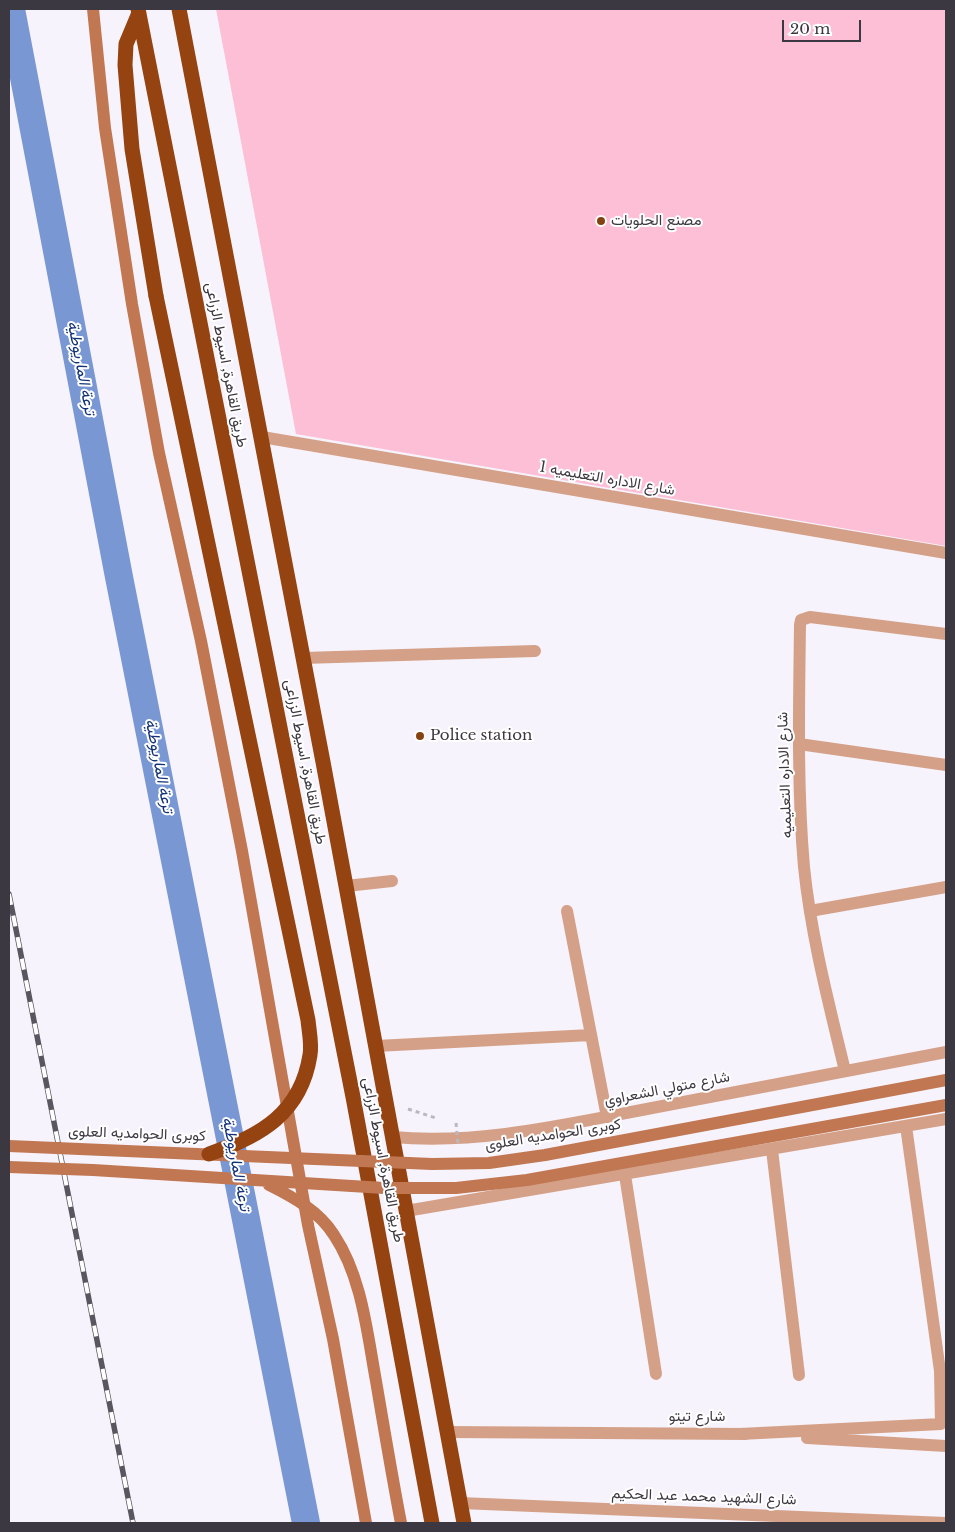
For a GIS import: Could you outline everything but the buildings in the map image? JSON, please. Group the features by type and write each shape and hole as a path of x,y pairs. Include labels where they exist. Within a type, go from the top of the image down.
{"highway":[{"name":"طريق القاهرة, اسيوط الزراعى","path":"180,9 262,437 464,1523"},
{"name":"طريق القاهرة, اسيوط الزراعى","path":"139,11 355,1106 432,1523"},
{"path":"139,11 126,44 125,65 132,149 156,296 308,1020 311,1053 303,1085 290,1106 266,1129 209,1154"}],"main road":[{"path":"93,9 104,128 132,304 159,453 201,641 242,851 308,1225 333,1339 366,1523"},
{"name":"كوبرى الحوامديه العلوى","path":"9,1146 432,1164 517,1160 946,1080"},
{"path":"9,1167 420,1189 492,1185 946,1104"},
{"path":"264,1182 292,1196 314,1213 333,1234 347,1257 356,1283 370,1346 401,1523"}],"street":[{"name":"شارع الاداره التعليميه 1","path":"262,437 946,554"},
{"name":"شارع الاداره التعليميه","path":"845,1071 810,911 804,867 799,744 800,625 804,618 810,617 946,634"},
{"path":"303,658 535,651"},
{"path":"799,744 946,765"},
{"path":"346,886 392,882"},
{"path":"810,911 946,887"},
{"path":"567,910 607,1117"},
{"path":"376,1046 591,1035"},
{"name":"شارع متولي الشعراوي","path":"393,1137 433,1140 500,1134 607,1117 946,1052"},
{"path":"406,1211 946,1119"},
{"path":"740,1434 941,1424 940,1371 906,1126"},
{"path":"772,1150 799,1376"},
{"path":"625,1175 656,1374"},
{"name":"شارع تيتو","path":"447,1432 740,1434 946,1446"},
{"name":"شارع الشهيد محمد عبد الحكيم","path":"460,1503 946,1523"}],"waterway":[{"name":"ترعة الماريوطية","path":"11,9 119,577 306,1523"}],"railway":[{"path":"9,894 133,1523"}],"place":[{"name":"مصنع الحلويات","path":"601,221"},
{"name":"Police station","path":"420,736"}]}
